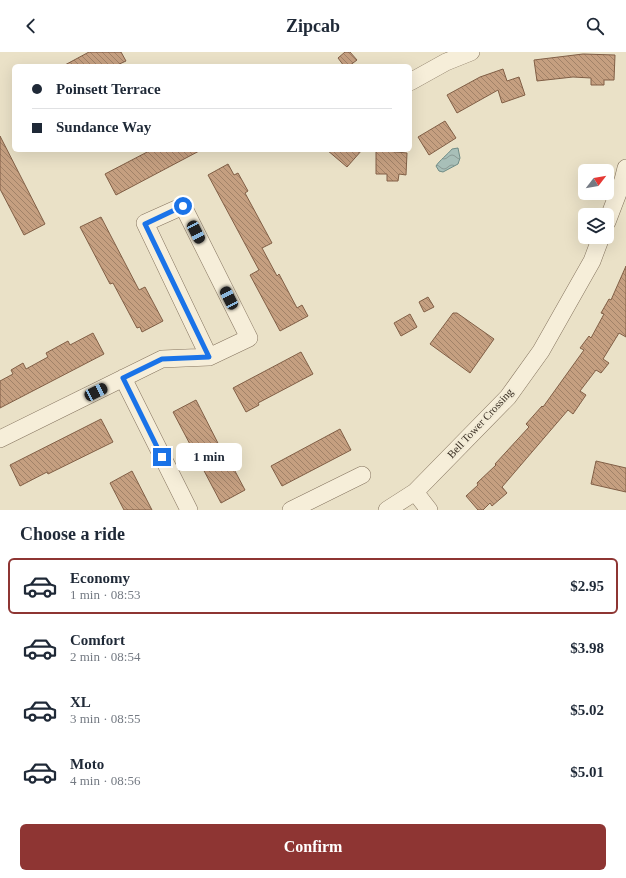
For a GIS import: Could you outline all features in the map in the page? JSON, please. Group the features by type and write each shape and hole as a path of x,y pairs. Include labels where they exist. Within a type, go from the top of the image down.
{"street":[{"path":"412,81 446,62 471,52"},
{"path":"612,208 626,168"},
{"path":"0,439 162,359 209,357 250,338 183,206 145,224 209,357"},
{"name":"Bell Tower Crossing","path":"387,510 415,492 508,397 541,351 592,261 598,244"},
{"path":"123,378 188,510"},
{"path":"291,510 362,475"},
{"path":"415,492 429,510"}],"water":[{"path":"458,148 460,158 458,164 443,172 439,171 436,166 437,164 452,149"}],"building":[{"path":"89,52 121,52 126,61 119,64 67,64"},
{"path":"345,52 350,52 357,60 352,64 342,64 338,58"},
{"path":"583,54 615,55 614,80 604,80 604,85 591,85 591,78 573,77 537,81 534,60"},
{"path":"503,69 507,81 519,77 525,95 502,103 498,90 457,113 447,95 480,77"},
{"path":"445,121 456,138 429,155 418,137"},
{"path":"0,136 45,224 24,235 0,189"},
{"path":"147,152 197,152 116,195 105,174"},
{"path":"329,152 360,152 347,167"},
{"path":"376,152 407,153 406,175 399,174 398,181 387,181 387,174 376,174"},
{"path":"228,164 234,175 238,173 248,191 245,193 272,243 262,248 277,276 279,274 297,308 302,305 308,316 280,331 250,275 259,270 208,175"},
{"path":"101,217 139,290 145,287 163,321 142,332 140,327 137,328 113,283 110,284 80,227"},
{"path":"626,266 626,337 619,333 603,359 609,363 601,373 596,370 580,391 586,395 573,414 568,410 502,487 507,493 492,506 490,503 483,510 478,510 466,496 478,485 477,483 496,465 495,464 529,427 526,424 542,406 543,407 584,350 580,348 589,336 591,338 604,314 601,313 609,299 611,300"},
{"path":"428,297 434,307 424,312 419,302"},
{"path":"453,313 457,313 494,339 470,373 430,344"},
{"path":"410,314 417,327 401,336 394,323"},
{"path":"93,333 104,354 0,408 0,381 13,374 11,370 23,363 26,369 48,357 46,353 68,341 70,345"},
{"path":"301,352 313,374 258,403 259,405 246,412 233,388"},
{"path":"196,400 225,457 227,456 245,490 221,503 173,412"},
{"path":"101,419 113,442 20,486 10,465"},
{"path":"340,429 351,450 282,486 271,466"},
{"path":"596,461 626,468 626,492 591,484"},
{"path":"132,471 152,510 124,510 110,483"}],"route":[{"path":"162,457 123,378 162,359 209,357 145,224 183,206"}]}
